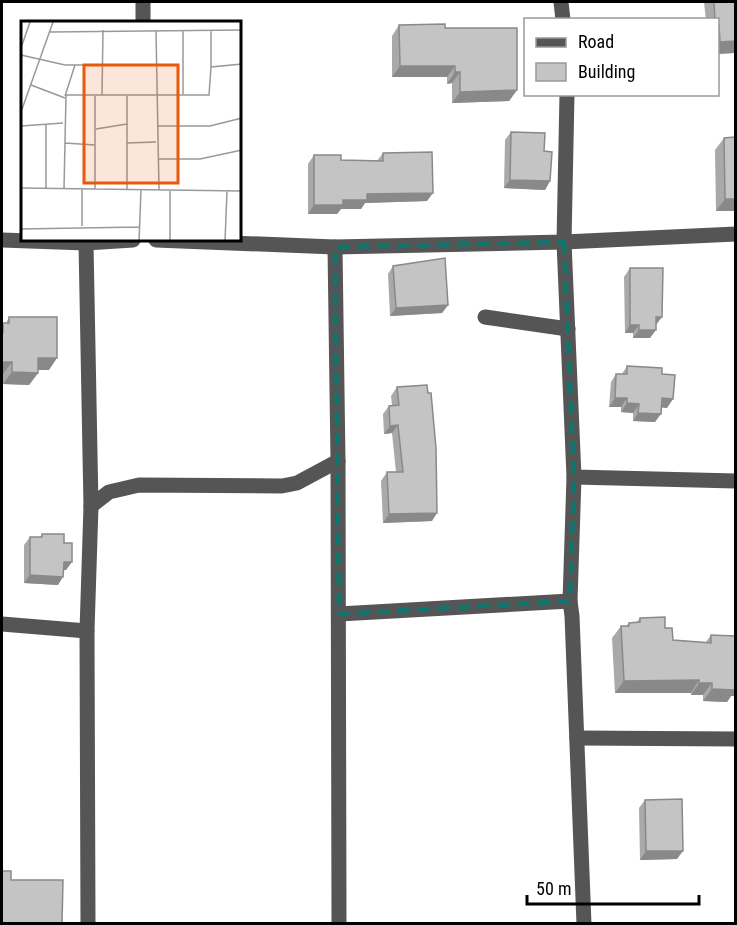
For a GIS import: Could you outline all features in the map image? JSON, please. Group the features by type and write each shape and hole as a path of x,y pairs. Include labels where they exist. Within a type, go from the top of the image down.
{"street":[{"path":"143,2 143,21"},
{"path":"561,2 563,18"},
{"path":"567,96 564,242 574,477 570,601 584,924"},
{"path":"207,242 335,247 564,242 735,234"},
{"path":"2,240 21,241"},
{"path":"58,242 102,242"},
{"path":"86,243 91,506 87,631 88,924"},
{"path":"335,247 339,614 339,924"},
{"path":"485,317 568,329"},
{"path":"91,506 109,492 139,485 282,486 297,483 338,461"},
{"path":"574,477 735,481"},
{"path":"339,614 570,601"},
{"path":"2,624 87,631"},
{"path":"577,738 735,739"}],"highlighted area":[{"path":"564,242 574,477 570,601 339,614 335,247"}],"building":[{"path":"714,2 735,2 735,41 720,42 719,18 715,18"},
{"path":"445,24 445,28 517,28 517,90 460,92 460,72 455,72 455,66 400,66 399,25"},
{"path":"511,132 545,133 544,151 552,152 550,181 510,180"},
{"path":"735,137 735,199 725,199 724,138"},
{"path":"432,152 433,193 367,194 367,200 343,200 343,205 314,205 314,155 341,155 341,160 383,161 383,153"},
{"path":"445,258 448,305 396,308 393,266"},
{"path":"630,268 663,268 662,317 656,317 656,330 639,330 639,325 630,325"},
{"path":"9,317 57,317 57,358 38,358 38,373 12,372 12,362 2,362 3,323 9,323"},
{"path":"627,366 662,368 662,374 675,375 673,399 662,398 661,414 638,413 639,404 627,403 627,398 615,398 616,374 627,374"},
{"path":"427,385 428,393 431,393 436,448 437,513 389,514 387,472 403,472 398,425 390,426 389,406 399,405 397,387"},
{"path":"42,534 64,534 64,543 72,543 72,562 64,562 63,577 30,575 30,537 42,537"},
{"path":"665,617 665,628 672,628 673,640 711,643 711,635 735,636 735,690 712,689 712,683 699,683 699,680 624,681 621,626 640,622 640,618"},
{"path":"682,799 683,851 646,851 645,800"},
{"path":"2,871 11,871 11,880 63,880 62,924 2,924"}]}
